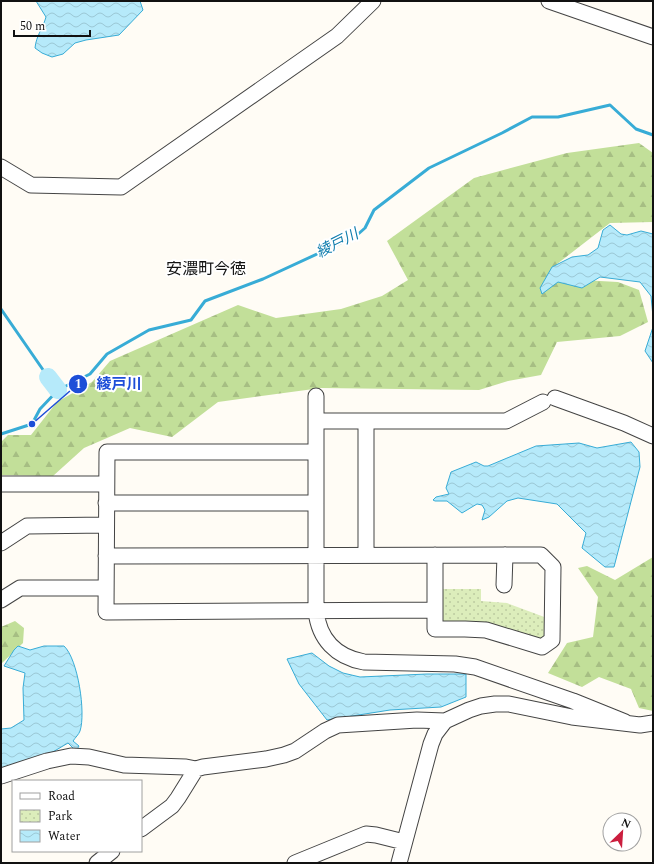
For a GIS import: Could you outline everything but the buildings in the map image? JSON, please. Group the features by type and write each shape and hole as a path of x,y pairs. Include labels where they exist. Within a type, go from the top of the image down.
{"street":[{"path":"1,166 31,185 122,187 337,36 373,1"},
{"path":"549,1 653,38"},
{"path":"316,396 316,611 318,626 329,644 342,655 364,662 455,664 475,667 573,701 625,722"},
{"path":"316,421 506,421 549,400 624,423 653,436"},
{"path":"366,421 366,555"},
{"path":"316,452 107,452 106,612 435,610"},
{"path":"1,484 106,484"},
{"path":"106,503 316,503"},
{"path":"1,543 27,526 106,525"},
{"path":"106,556 316,556 366,555 435,555 505,555 541,555 553,567 552,640 542,647 486,630 435,629 435,555"},
{"path":"504,584 505,555"},
{"path":"1,600 20,588 106,588"},
{"path":"399,863 431,744 435,734 445,721 457,714 481,706 508,704 572,718 640,724 653,723"},
{"path":"1,776 47,761 71,756 89,757 124,765 186,767 196,769 203,766 284,755 295,751 325,731 338,725 417,720 445,721"},
{"path":"142,828 172,806 196,769"},
{"path":"297,863 366,834 376,834 404,842"},
{"path":"96,863 111,852"}],"green space":[{"path":"639,143 653,153 653,222 610,223 557,264 563,279 618,282 639,290 648,322 620,336 557,342 541,375 508,381 479,390 321,388 218,402 172,437 130,428 84,448 53,476 1,475 1,442 8,435 31,435 57,402 92,382 110,361 238,305 276,318 341,309 382,296 408,280 387,241 474,178 567,153"},
{"path":"653,557 653,711 639,708 631,689 599,677 582,687 548,673 567,643 593,637 598,597 578,568 587,566 615,580"},
{"path":"440,589 481,589 481,601 507,603 547,618 548,637 542,642 442,623"},
{"path":"15,621 24,628 23,643 1,664 1,627"}],"water":[{"path":"36,1 140,1 143,10 119,35 75,43 63,54 52,57 35,48 46,17"},
{"path":"610,225 621,234 627,235 641,231 653,234 653,317 651,296 640,282 600,277 582,288 558,282 542,294 540,288 552,267 572,257 588,255 598,248 603,230"},
{"path":"653,327 653,363 645,351"},
{"path":"631,442 639,452 640,467 614,567 605,567 582,548 586,533 557,504 518,498 507,501 489,517 482,520 485,510 482,505 477,504 462,513 447,501 433,500 436,497 449,494 446,488 451,472 476,462 484,466 488,466 536,446 579,443 597,448"},
{"path":"18,646 30,650 44,646 64,646 69,653 77,674 80,687 82,723 78,735 73,741 79,746 76,751 68,743 41,759 4,769 1,767 1,729 11,728 24,720 23,688 25,673 4,666"},
{"path":"312,653 329,666 343,673 360,677 466,674 466,697 441,707 390,710 327,720 299,684 287,659"}],"waterway":[{"name":"綾戸川","path":"1,434 32,424 40,409 58,390 90,374 107,354 149,330 191,320 205,301 263,279 356,236 365,228 374,210 429,168 532,117 558,117 610,105 636,129 653,135"},
{"path":"1,309 48,377"},
{"name":"綾戸川","path":"48,377 58,390"}],"place":[{"name":"綾戸川","path":"32,424"}],"district":[{"name":"安濃町今徳","path":"206,268"}]}
